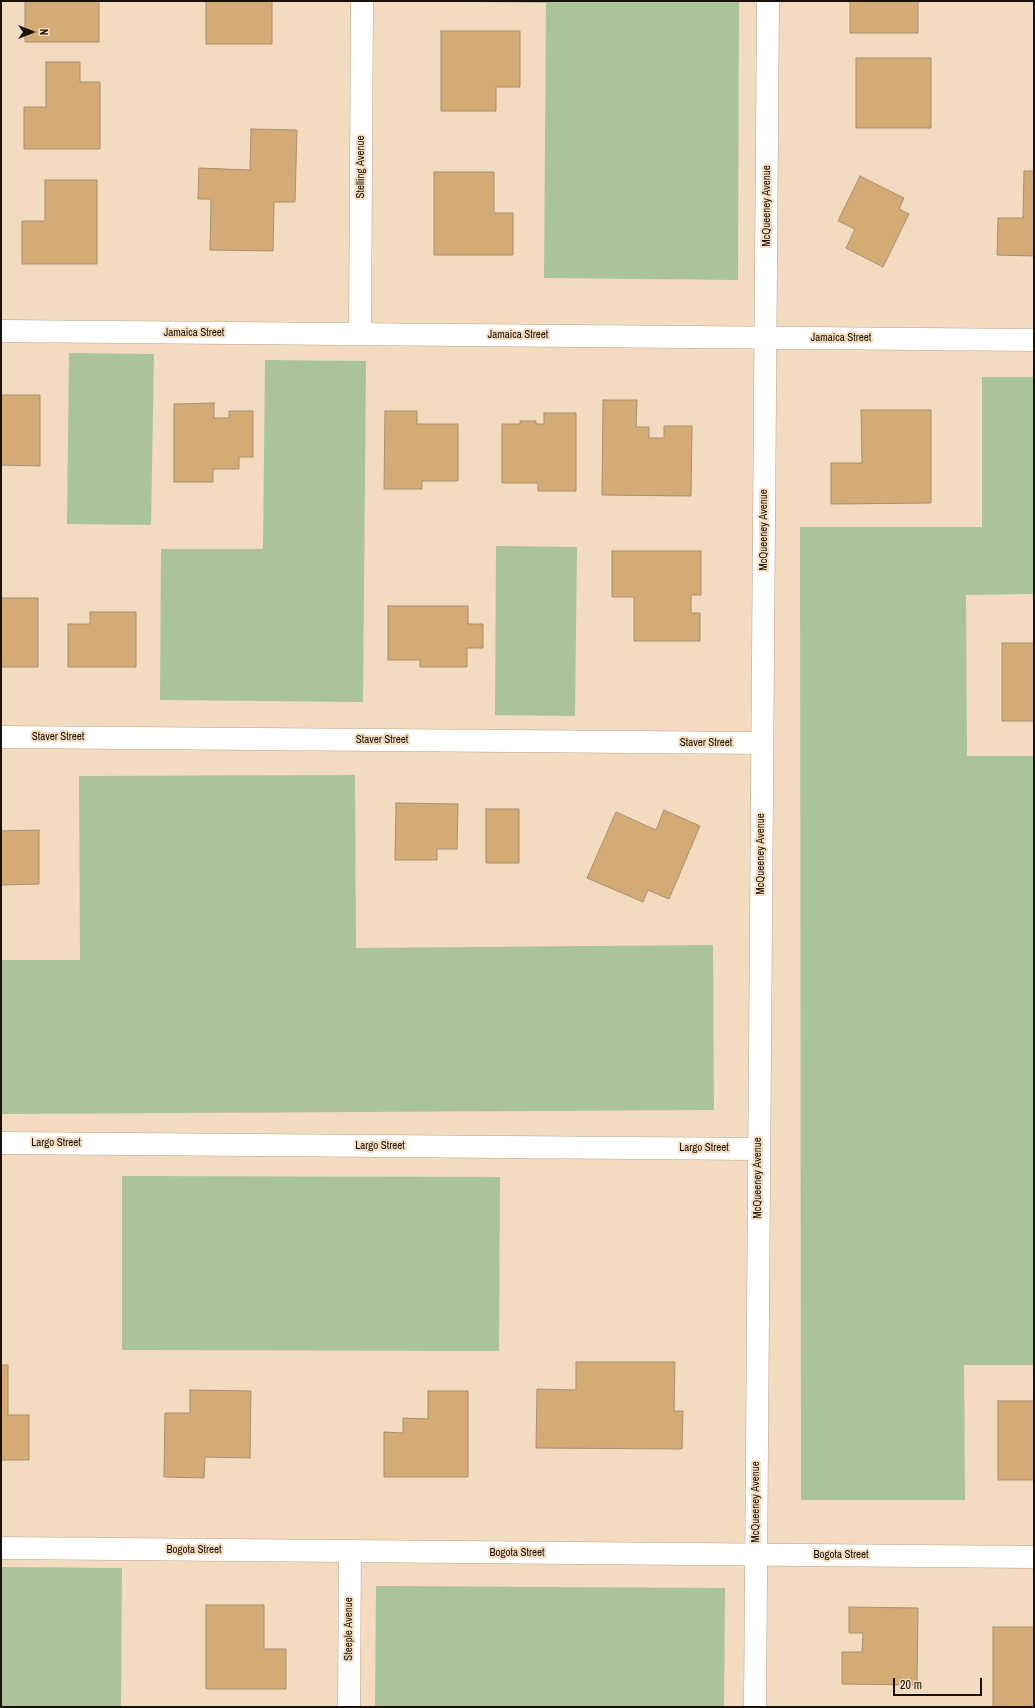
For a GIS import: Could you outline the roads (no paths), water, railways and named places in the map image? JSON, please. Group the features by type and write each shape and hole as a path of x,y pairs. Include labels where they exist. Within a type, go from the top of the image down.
{"street":[{"name":"Stelling Avenue","path":"360,334 362,1"},
{"name":"McQueeney Avenue","path":"754,1707 768,1"},
{"name":"Jamaica Street","path":"1,331 1034,340"},
{"name":"Staver Street","path":"1,737 762,743"},
{"name":"Largo Street","path":"1,1142 759,1149"},
{"name":"Bogota Street","path":"1,1548 1034,1557"},
{"name":"Steeple Avenue","path":"349,1707 350,1551"}]}
